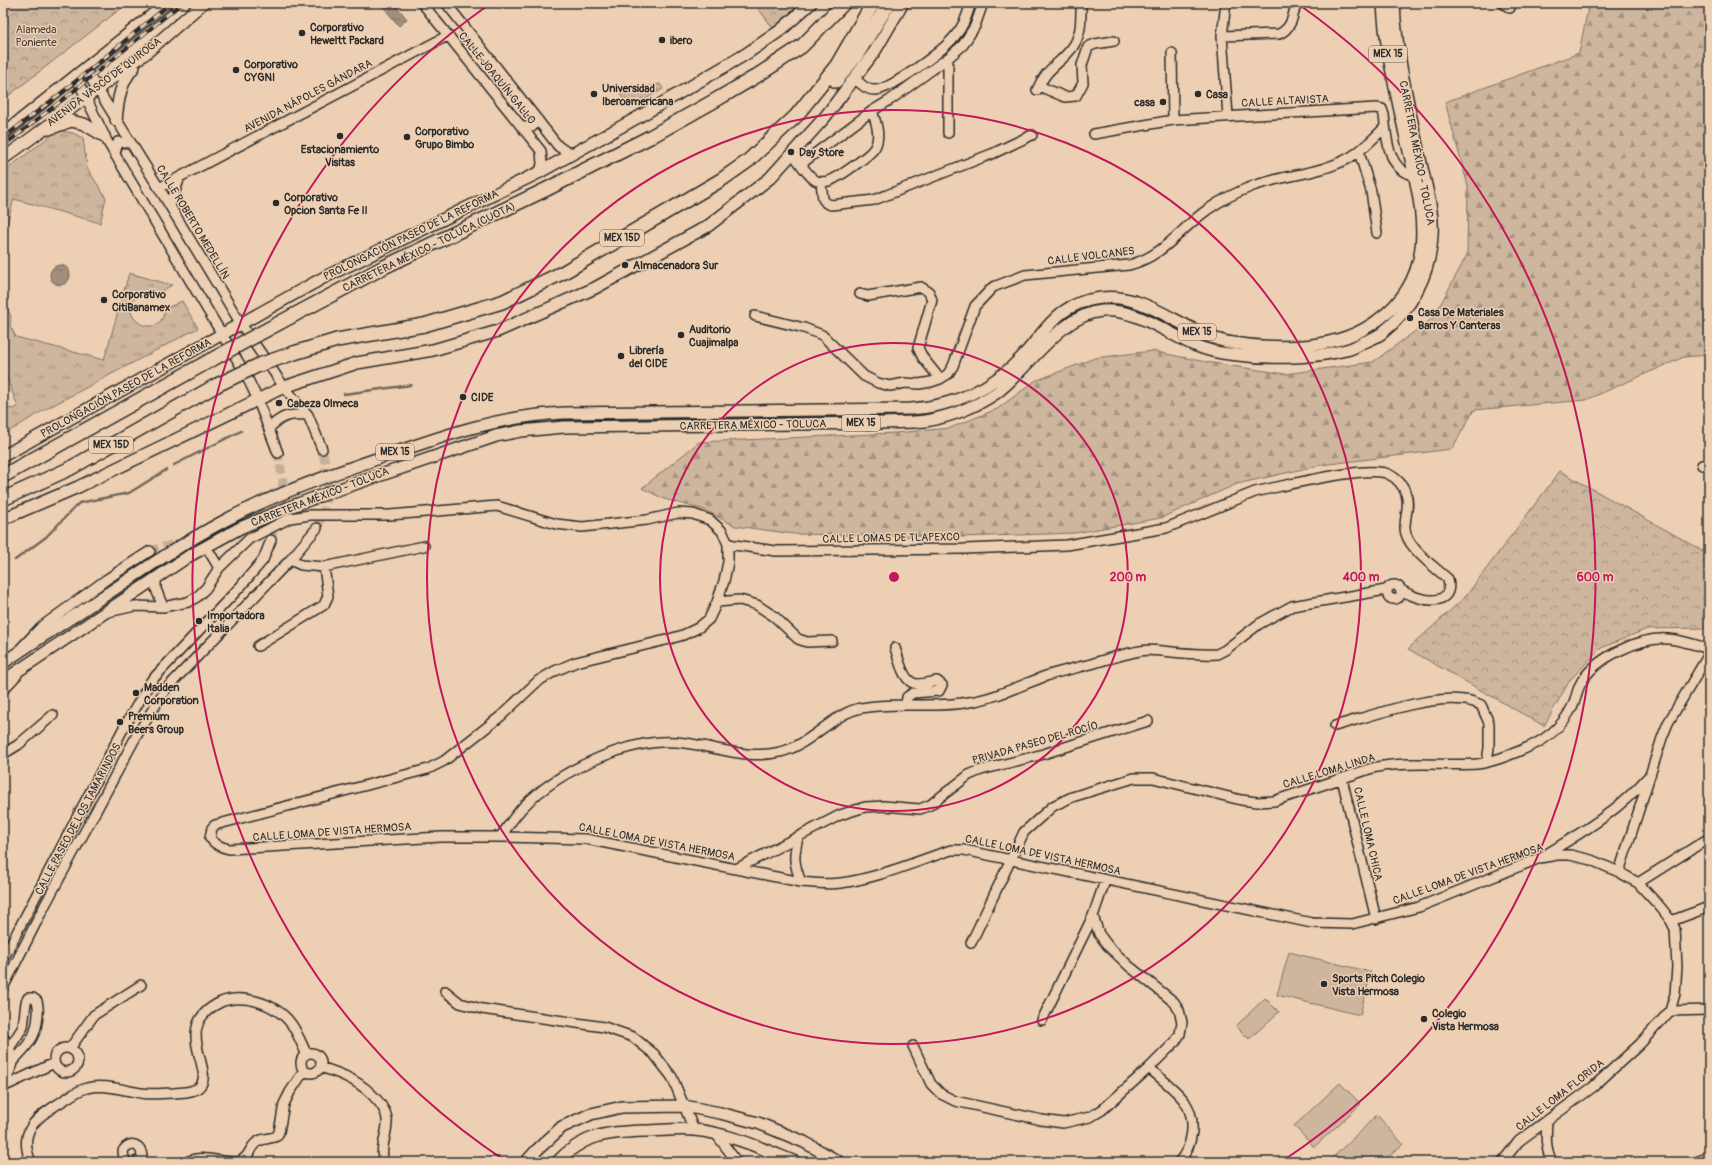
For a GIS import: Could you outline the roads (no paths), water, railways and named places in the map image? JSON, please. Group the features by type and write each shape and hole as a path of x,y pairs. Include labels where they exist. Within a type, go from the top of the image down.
{"highway":[{"name":"CARRETERA MÉXICO - TOLUCA (CUOTA)","path":"3,476 211,360 384,267 545,190 650,137 755,77 802,46 844,3"},
{"name":"MEX 15D","path":"3,499 69,469 217,385 259,365 337,340 424,325 502,302 564,272 721,180 748,161 796,116 837,65 873,3"},
{"path":"796,116 815,107 850,73 884,3"},
{"path":"850,73 856,56 889,3"}],"main road":[{"name":"AVENIDA VASCO DE QUIROGA","path":"3,134 167,3"},
{"name":"AVENIDA VASCO DE QUIROGA","path":"3,159 146,53 202,3"},
{"name":"PROLONGACIÓN PASEO DE LA REFORMA","path":"3,456 358,260 540,172 574,153 746,54 781,30 812,3"},
{"path":"3,519 78,487 257,398 284,387 357,363 433,350 498,331 594,288 708,226 770,178 825,117 850,73 875,51 903,3"},
{"name":"CARRETERA MÉXICO - TOLUCA","path":"3,663 178,548 224,521 272,498 321,478 427,441 487,423 537,414 911,409 943,405 972,395 1005,372 1021,357 1058,315 1070,307 1085,301 1110,297 1133,301 1158,311 1196,332 1224,341 1253,345 1314,345 1344,338 1369,327 1392,309 1408,286 1415,273 1422,246 1421,204 1391,68 1384,21 1383,3"},
{"name":"CARRETERA MÉXICO - TOLUCA","path":"3,681 189,556 240,528 292,506 430,457 496,436 521,431 564,427 880,423 925,421 966,410 996,393 1023,369 1061,330 1082,317 1101,311 1119,312 1137,316 1196,346 1227,354 1264,357 1319,356 1348,350 1382,333 1401,315 1414,296 1424,275 1432,234 1430,204 1400,62 1395,26 1394,3"},
{"path":"116,120 118,101 125,78 146,53"},
{"path":"37,133 71,121 84,124 104,136"},
{"path":"526,1162 562,1127 590,1114 622,1107 684,1106 720,1112 758,1123 804,1142 839,1162"},
{"path":"562,1160 580,1143 599,1135 624,1132 694,1130 716,1134 753,1145 795,1162"}],"street":[{"name":"CALLE JOAQUÍN GALLO","path":"422,3 541,151 542,164 540,172"},
{"name":"CALLE JOAQUÍN GALLO","path":"446,3 558,146 565,151 574,153"},
{"path":"850,73 862,86 872,90 887,87 907,75 955,37 964,23 971,3"},
{"path":"801,164 948,58 963,45 976,26 984,3"},
{"path":"1081,3 1081,23 1078,35 1072,48 1042,78 1038,89 1065,97 1076,96 1083,83 1082,65 1088,47 1095,44 1114,41"},
{"path":"1226,3 1222,36 1228,116"},
{"path":"1222,36 1279,34 1287,30 1291,22 1296,3"},
{"name":"AVENIDA NÁPOLES GÁNDARA","path":"159,188 447,36"},
{"path":"1172,53 1173,120"},
{"path":"948,58 948,133"},
{"name":"CALLE ROBERTO MEDELLÍN","path":"85,69 96,90 159,188 241,324 284,387"},
{"path":"76,77 104,136 223,334 257,398 278,453"},
{"name":"CALLE ALTAVISTA","path":"1094,134 1173,120 1368,108 1382,109 1385,127"},
{"path":"792,154 814,180 821,182 830,181 868,156 876,146 878,139 877,125 872,112"},
{"path":"522,127 532,127 538,120"},
{"path":"1385,127 1391,156 1396,165 1404,172 1415,176"},
{"name":"CALLE VOLCANES","path":"940,379 948,374 953,366 975,306 993,287 1026,275 1129,265 1141,262 1164,247 1206,211 1227,198 1253,186 1336,164 1359,152 1385,127"},
{"path":"821,182 822,195 826,203 831,205 874,200 967,164 1032,135"},
{"path":"115,154 118,142 130,143"},
{"path":"1359,152 1371,191 1377,233"},
{"path":"170,206 180,177"},
{"path":"755,316 822,334 864,376 878,383 890,386 905,383 919,384 940,379 922,358 918,348 932,300 929,292 921,287 868,296 860,294"},
{"path":"284,387 308,415 322,449"},
{"path":"269,428 286,415 308,415"},
{"name":"CALLE LOMAS DE TLAPEXCO","path":"500,837 524,806 549,786 578,768 609,754 636,745 658,741 682,742 755,755 768,755 783,752 800,743 841,716 860,708 887,705 936,706 981,700 1049,675 1142,650 1217,654 1225,650 1259,624 1292,606 1386,590 1393,585 1406,594 1427,600 1435,600 1442,598 1448,593 1449,585 1448,579 1409,544 1405,534 1408,502 1406,492 1399,481 1388,474 1377,471 1357,472 1255,492 1166,528 1067,545 964,549 776,551 728,544"},
{"path":"106,612 135,606 163,607 188,602 198,597 213,579 219,568 235,551 255,536 290,518 310,515 390,515 497,506 556,524 582,527 647,520 678,513 692,514 710,520 722,531 728,544"},
{"name":"CALLE PASEO DE LOS TAMARINDOS","path":"3,988 44,907 137,735 165,690 290,560 317,528"},
{"name":"CALLE PASEO DE LOS TAMARINDOS","path":"3,959 32,900 122,731 151,681 241,586 263,560 271,540"},
{"name":"CALLE LOMA DE VISTA HERMOSA","path":"728,544 728,562 717,602 709,619 698,628 683,635 576,662 555,671 538,681 501,716 444,761 428,769 221,822 212,828 210,838 214,843 221,847 238,850 441,837 586,839 801,882 820,884 840,883 863,879 951,850 964,850 1312,923 1352,924 1420,907 1540,858 1557,855 1570,855 1591,860 1619,872 1638,883 1671,921"},
{"path":"290,560 301,565 324,567 424,546"},
{"path":"15,654 41,627 107,579 150,551"},
{"path":"210,553 219,568"},
{"path":"258,646 324,605 328,596 324,567"},
{"path":"156,578 156,589 163,607"},
{"path":"717,602 740,600 757,605 775,617 798,640 807,642 832,641"},
{"name":"CALLE LOMA LINDA","path":"971,943 1024,832 1053,806 1072,797 1134,778 1153,778 1241,800 1258,802 1274,801 1377,767 1406,764 1479,764 1517,752 1537,743 1552,732 1565,719 1572,707 1582,682 1594,667 1610,656 1628,647 1650,640 1668,639 1687,642 1709,649"},
{"path":"895,648 906,677 910,681 916,684 937,682 942,686 939,691 913,693 907,697 906,706"},
{"path":"1619,872 1668,723 1709,654"},
{"path":"3,690 25,666"},
{"path":"1335,726 1427,701 1464,700 1481,705 1489,723 1489,748 1487,761"},
{"path":"139,701 153,709"},
{"path":"3,754 18,745 53,715"},
{"name":"PRIVADA PASEO DEL ROCÍO","path":"736,869 840,815 865,807 884,806 920,809 930,805 969,775 981,770 1040,755 1148,721"},
{"path":"1540,858 1612,812 1630,797 1650,775"},
{"name":"CALLE LOMA CHICA","path":"1342,779 1376,919"},
{"path":"798,838 794,853 794,866 801,882"},
{"path":"1638,883 1709,838"},
{"path":"1042,1020 1093,916 1105,880"},
{"path":"32,900 44,907"},
{"path":"1671,921 1709,907"},
{"path":"913,1046 930,1084 948,1098 970,1106 1063,1123 1090,1117 1102,1110 1149,1068 1175,1042 1180,1034 1182,1022 1179,1010 1174,1002 1129,966 1108,946 1099,934 1093,916"},
{"name":"CALLE LOMA FLORIDA","path":"1502,1162 1520,1141 1593,1087 1640,1044 1670,1011 1675,994 1677,967 1675,929 1671,921"},
{"path":"70,1048 78,1056 78,1060 76,1067 66,1072 58,1069 54,1063 54,1056 58,1050 70,1048 94,1014 141,985"},
{"path":"445,991 460,1003 482,1009 604,1027 633,1037 654,1054 672,1078 694,1130"},
{"path":"10,1047 23,1027 26,1002 28,998 33,998 37,1001 38,1005 35,1030 31,1041 13,1061"},
{"path":"31,1162 28,1155 27,1144 29,1129 38,1117 88,1087 109,1088 143,1094 187,1092 197,1088 202,1083 204,1075 196,1043 196,1029 202,1016 212,1007 228,999 245,999 265,1003 281,1012 293,1024 306,1053"},
{"path":"1670,1011 1709,1010"},
{"path":"3,1037 10,1047 13,1061 10,1073 3,1086"},
{"path":"312,1052 318,1055 321,1061 320,1067 316,1072 310,1073 304,1071 300,1065 301,1058 306,1053 312,1052"},
{"path":"3,1086 54,1063"},
{"path":"320,1067 359,1082 371,1092 386,1111 388,1122 382,1155 384,1162"},
{"path":"1149,1068 1185,1101 1190,1112 1192,1125 1191,1140 1185,1156 1179,1162"},
{"path":"187,1162 202,1158 239,1161 246,1158 252,1146 258,1141 277,1136 284,1104 304,1071"},
{"path":"1547,1121 1546,1141 1548,1153 1552,1162"},
{"path":"716,1134 737,1162"},
{"path":"127,1162 123,1155 123,1151 128,1146 135,1145 141,1149 142,1160"},
{"path":"1696,1162 1709,1157"}],"water":[{"path":"380,3 394,3 407,19 399,26"},
{"path":"60,265 67,268 70,275 67,282 60,285 53,282 50,275 53,268"}],"waterway":[{"path":"344,394 411,385"},
{"path":"174,465 241,431"},
{"path":"15,560 46,537 79,503 129,493 166,470"}],"tunnel":[{"path":"317,528 322,518 327,499 327,480 322,449"},
{"path":"271,540 281,498 283,481 278,453"},
{"path":"150,551 172,545 187,543 194,544 207,551"}],"railway":[{"path":"3,138 65,90 171,3"},
{"path":"3,146 182,3"}],"place":[{"name":"Corporativo Heweltt Packard","path":"302,33"},
{"name":"ibero","path":"662,40"},
{"name":"Corporativo CYGNI","path":"236,70"},
{"name":"Universidad Iberoamericana","path":"594,94"},
{"name":"Casa","path":"1198,94"},
{"name":"casa","path":"1163,102"},
{"name":"Estacionamiento Visitas","path":"340,136"},
{"name":"Corporativo Grupo Bimbo","path":"407,137"},
{"name":"Day Store","path":"791,152"},
{"name":"Corporativo Opcion Santa Fe II","path":"276,203"},
{"name":"Almacenadora Sur","path":"625,265"},
{"name":"Corporativo CitiBanamex","path":"104,300"},
{"name":"Casa De Materiales Barros Y Canteras","path":"1410,318"},
{"name":"Auditorio Cuajimalpa","path":"681,335"},
{"name":"Librería del CIDE","path":"621,356"},
{"name":"CIDE","path":"463,397"},
{"name":"Cabeza Olmeca","path":"279,403"},
{"name":"Importadora Italia","path":"199,621"},
{"name":"Madden Corporation","path":"136,693"},
{"name":"Premium Beers Group","path":"120,722"},
{"name":"Sports Pitch Colegio Vista Hermosa","path":"1324,984"},
{"name":"Colegio Vista Hermosa","path":"1424,1019"}],"park label":[{"name":"Alameda Poniente","path":"36,35"}]}
